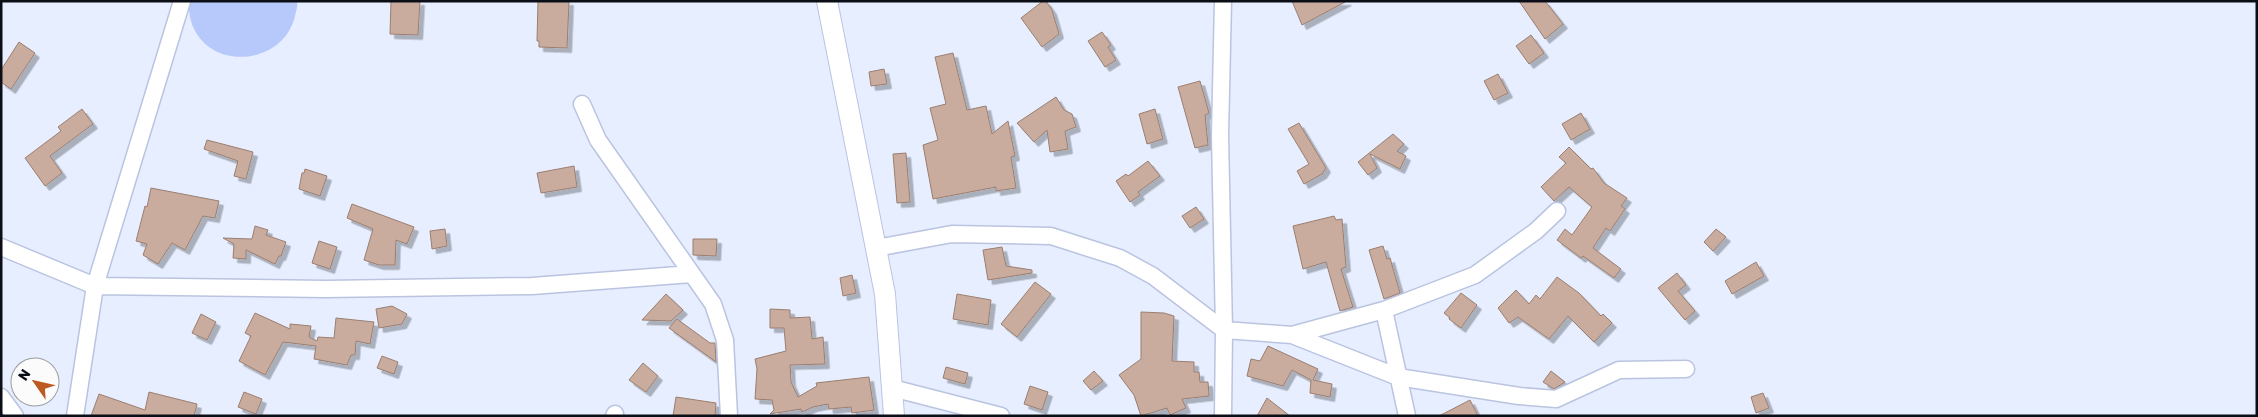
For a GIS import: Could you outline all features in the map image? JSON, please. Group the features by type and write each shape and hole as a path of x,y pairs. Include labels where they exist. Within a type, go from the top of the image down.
{"street":[{"path":"75,416 95,286 182,1"},
{"path":"828,1 885,294 894,416"},
{"path":"1223,1 1220,135 1224,330 1223,416"},
{"path":"582,104 598,140 713,304 725,340 730,416"},
{"path":"1292,335 1384,310 1475,275 1536,231 1557,211"},
{"path":"876,248 952,234 1051,236 1120,258 1153,276 1224,330 1292,335 1398,377 1519,396 1556,399 1619,370 1686,369"},
{"path":"1,247 95,286 326,289 532,286 692,274"},
{"path":"1384,310 1407,416"},
{"path":"892,388 1001,416"},
{"path":"1,397 15,416"}],"shaded area":[{"path":"188,1 297,1 297,5 288,33 276,45 261,53 244,57 227,55 212,49 199,38 191,21"}],"building":[{"path":"391,1 420,1 418,35 390,34"},
{"path":"538,1 569,1 567,48 539,47 539,41 537,41"},
{"path":"1043,1 1046,1 1052,10 1059,34 1042,47 1021,18"},
{"path":"1292,1 1347,1 1302,25"},
{"path":"1519,1 1545,1 1563,24 1545,39"},
{"path":"1102,32 1111,45 1108,47 1116,60 1105,67 1088,41"},
{"path":"1531,35 1544,53 1529,64 1516,46"},
{"path":"19,42 35,53 11,89 1,82 1,70"},
{"path":"953,53 967,110 986,106 992,134 1008,121 1015,156 1011,157 1016,188 996,191 996,187 933,199 923,145 938,140 930,108 946,104 935,57"},
{"path":"884,69 887,84 871,86 869,72"},
{"path":"1498,74 1508,93 1494,100 1484,81"},
{"path":"1200,81 1209,113 1205,115 1208,145 1195,148 1178,87"},
{"path":"1056,97 1064,110 1072,114 1076,127 1065,131 1068,149 1050,152 1047,130 1034,142 1017,123"},
{"path":"82,109 93,124 50,156 62,173 45,186 25,158 61,131 58,127"},
{"path":"1155,109 1163,139 1147,144 1139,114"},
{"path":"1581,113 1590,129 1571,140 1562,124"},
{"path":"1299,123 1326,168 1322,174 1304,184 1297,171 1309,164 1288,129"},
{"path":"1393,134 1404,144 1397,151 1406,156 1400,169 1370,154 1377,168 1368,175 1358,162"},
{"path":"207,140 253,152 246,179 234,176 238,161 204,149"},
{"path":"1569,147 1591,169 1593,168 1604,183 1627,198 1621,206 1625,209 1610,231 1606,228 1593,248 1621,269 1614,278 1583,256 1581,258 1557,240 1565,229 1572,235 1592,207 1569,187 1554,201 1541,187 1566,163 1559,157"},
{"path":"906,153 910,202 897,203 893,154"},
{"path":"1148,161 1160,176 1138,192 1140,195 1130,202 1116,181 1126,174 1128,176"},
{"path":"574,166 577,187 541,193 537,173"},
{"path":"305,169 327,176 320,196 299,189 302,173 304,173"},
{"path":"151,188 219,201 215,218 203,216 185,250 172,243 158,264 143,255 147,244 136,241"},
{"path":"352,204 414,227 407,244 396,240 395,265 379,265 364,260 373,229 347,218"},
{"path":"1196,207 1204,219 1190,228 1182,216"},
{"path":"1334,216 1336,220 1342,219 1346,267 1341,269 1353,307 1340,311 1326,262 1303,269 1293,226"},
{"path":"255,226 268,230 266,235 286,242 281,256 279,256 275,264 246,250 246,259 233,258 234,244 223,238 252,239"},
{"path":"445,229 447,246 432,249 430,231"},
{"path":"1716,229 1726,237 1713,251 1704,242"},
{"path":"693,239 717,239 716,256 693,255"},
{"path":"319,241 337,247 330,269 312,263"},
{"path":"1383,246 1387,259 1390,258 1400,293 1384,299 1369,250"},
{"path":"1002,247 1006,266 1032,270 1032,273 988,280 983,250"},
{"path":"1756,262 1764,276 1732,294 1725,281"},
{"path":"1677,273 1686,285 1678,291 1695,311 1685,320 1658,288"},
{"path":"852,275 856,293 843,296 840,278"},
{"path":"1557,277 1579,293 1601,316 1603,314 1612,323 1594,342 1568,316 1549,339 1518,317 1509,323 1498,308 1516,290 1529,304 1536,295 1540,299"},
{"path":"1035,282 1051,294 1017,337 1001,324"},
{"path":"1461,293 1477,305 1461,328 1444,313"},
{"path":"666,294 683,310 671,321 642,320"},
{"path":"957,294 991,300 988,325 953,319"},
{"path":"392,306 407,314 402,324 379,328 376,309"},
{"path":"770,309 790,310 790,318 810,317 812,339 823,337 825,364 790,365 791,382 798,397 817,386 816,383 869,377 874,410 852,413 851,407 829,409 828,404 813,407 802,412 801,409 770,414 774,410 772,400 755,399 757,369 755,359 786,351 784,328 770,328"},
{"path":"1141,312 1164,313 1174,316 1172,361 1194,362 1194,372 1199,372 1200,382 1208,382 1209,396 1182,399 1186,408 1170,415 1167,408 1141,416 1134,395 1119,375 1141,359"},
{"path":"255,313 290,329 290,324 311,326 309,337 317,341 318,337 334,338 336,318 374,322 370,344 356,341 355,355 351,355 347,365 314,359 316,346 283,342 265,375 239,361 251,336 245,333"},
{"path":"201,314 216,322 207,340 192,333"},
{"path":"677,319 710,343 715,343 716,362 669,328"},
{"path":"1268,346 1318,369 1313,380 1332,384 1330,397 1310,393 1311,380 1292,370 1283,386 1247,376 1251,359 1260,361"},
{"path":"382,356 398,362 394,374 377,368"},
{"path":"643,363 658,376 646,392 629,380"},
{"path":"946,367 968,373 965,384 943,378"},
{"path":"1094,371 1103,381 1091,390 1083,381"},
{"path":"1551,371 1565,382 1554,389 1543,382"},
{"path":"1030,386 1048,392 1042,410 1024,404"},
{"path":"149,392 197,404 194,416 91,416 99,394 145,410"},
{"path":"244,392 262,399 256,414 238,407"},
{"path":"1763,393 1769,408 1756,413 1751,397"},
{"path":"676,397 716,403 715,416 673,416"},
{"path":"1267,398 1290,416 1257,416"},
{"path":"1470,400 1478,416 1439,416"}]}
